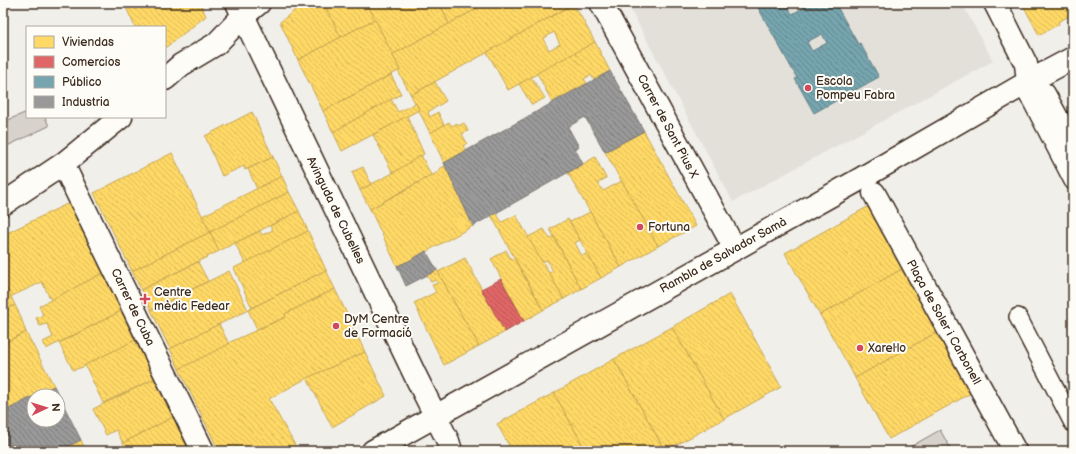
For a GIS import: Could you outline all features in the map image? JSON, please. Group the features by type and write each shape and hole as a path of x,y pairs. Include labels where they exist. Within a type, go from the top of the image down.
{"street":[{"name":"Carrer de Sant Pius X","path":"601,3 735,249"},
{"path":"995,3 1026,64 1031,87 1073,147"},
{"path":"166,78 181,65 216,44 246,7"},
{"name":"Avinguda de Cubelles","path":"246,7 435,417 448,441 451,451"},
{"name":"Rambla de Salvador Samà","path":"373,451 735,249 1031,87 1073,58"},
{"path":"3,204 63,164 120,118"},
{"name":"Carrer de Cuba","path":"63,164 203,451"},
{"name":"Plaça de Soler i Carbonell","path":"874,193 1015,451"}],"lane":[{"path":"1031,87 1032,102 1073,181"},
{"path":"1018,317 1073,423"}],"shaded area":[{"name":"Escola Pompeu Fabra","path":"627,3 962,3 993,61 733,202"},
{"path":"26,112 26,118 45,118 49,126 3,148 3,122"},
{"path":"940,430 952,451 903,451"}],"building: Viviendas":[{"path":"124,3 200,3 206,16 166,47 166,26 135,26"},
{"path":"304,3 323,3 341,37 298,60 280,22"},
{"path":"323,3 367,3 375,19 341,37"},
{"path":"367,3 440,3 449,24 392,55"},
{"path":"440,3 487,3 449,24"},
{"path":"487,3 574,4 411,95 398,71 400,70 392,55"},
{"path":"1022,3 1073,3 1073,14 1039,35"},
{"path":"574,4 595,42 508,90 487,52","holes":["554,32 560,44 549,50 543,39"]},
{"path":"375,19 400,70 323,111 298,60"},
{"path":"595,42 610,71 594,80 591,75 584,79 587,83 552,102 537,73"},
{"path":"391,75 401,94 333,132 323,111"},
{"path":"531,77 545,98 532,105 519,84"},
{"path":"435,82 446,101 428,112 430,117 438,112 444,125 430,133 411,95"},
{"path":"391,99 398,112 416,103 419,110 342,151 333,132"},
{"path":"252,112 273,157 245,170 244,166 222,176 205,136"},
{"path":"407,116 424,154 393,173 373,135"},
{"path":"449,122 452,126 457,123 458,126 464,123 468,131 462,134 467,143 463,146 466,150 444,163 430,133"},
{"path":"644,131 696,226 658,246 605,152"},
{"path":"172,153 210,232 132,271 94,193"},
{"path":"421,155 431,175 370,209 360,190 393,173"},
{"path":"273,157 282,176 257,189 248,169"},
{"path":"595,157 606,178 598,183 603,191 622,181 658,246 621,267 568,173"},
{"path":"445,166 473,226 397,266 370,209 440,171 439,169"},
{"path":"363,167 371,184 360,190 352,172"},
{"path":"282,176 289,192 210,232 202,216"},
{"path":"289,192 299,211 219,251 210,232"},
{"path":"69,203 103,273 51,300 42,282 10,297 3,281 3,235"},
{"path":"869,206 904,268 820,315 785,253"},
{"path":"299,211 308,231 245,263 235,243 260,231 262,235 273,230 270,226"},
{"path":"590,212 621,267 601,278 570,222"},
{"path":"496,213 502,222 516,215 564,299 543,310 491,215"},
{"path":"568,219 580,240 575,243 582,256 587,253 601,278 581,289 550,229"},
{"path":"544,229 550,239 554,237 581,289 564,299 549,273 553,271 547,260 542,262 528,237"},
{"path":"308,231 326,270 252,308 234,268"},
{"path":"210,232 219,251 141,290 132,271"},
{"path":"506,250 511,259 514,258 543,310 524,321 491,259"},
{"path":"465,258 505,332 479,346 438,272"},
{"path":"198,262 208,281 151,310 141,290"},
{"path":"904,268 939,331 855,378 820,315"},
{"path":"326,270 335,289 285,314 286,317 257,329 248,310"},
{"path":"437,270 479,346 444,365 414,303 436,292 432,285 438,283 436,280 431,282 427,275"},
{"path":"229,271 248,310 170,349 151,310"},
{"path":"103,273 121,311 46,349 43,342 53,337 47,324 40,326 36,318 43,315 39,306"},
{"path":"3,281 15,305 3,311"},
{"path":"335,289 365,352 307,378 269,399 296,447 289,451 219,451 179,369 228,343 286,317 285,314"},
{"path":"730,294 781,387 724,419 672,327"},
{"path":"15,305 26,332 3,344 3,311"},
{"path":"121,311 135,340 83,367 73,370 59,343"},
{"path":"219,324 229,344 179,369 170,349"},
{"path":"672,327 724,419 665,451 614,359"},
{"path":"939,331 973,392 889,439 855,378"},
{"path":"26,332 54,386 50,388 26,388 26,400 3,412 3,344"},
{"path":"135,340 154,379 103,403 85,365"},
{"path":"365,352 386,396 332,427 307,378"},
{"path":"614,359 665,451 586,451 554,393"},
{"path":"154,379 173,417 123,443 116,430 106,435 93,409"},
{"path":"554,393 586,451 512,451 497,424"},
{"path":"173,417 189,451 127,451 123,443"},
{"path":"81,440 86,451 59,451"},
{"path":"119,447 121,451 112,451"},
{"path":"431,447 433,451 423,451"}],"building: Comercios":[{"path":"501,279 524,321 505,332 481,289"}],"building: Público":[{"path":"751,3 790,3 787,5 792,14 807,6 805,3 835,3 879,77 814,113 795,79 797,78 756,4 752,5","holes":["822,34 827,43 812,51 807,42"]}],"building: Industria":[{"path":"610,71 644,131 605,152 585,117 568,127 579,147 575,149 583,164 473,226 444,163"},
{"path":"426,251 437,270 406,286 397,266"},
{"path":"26,400 26,428 66,428 66,410 81,440 59,451 3,451 3,412"}],"place":[{"name":"Escola Pompeu Fabra","path":"808,88"},
{"name":"Fortuna","path":"640,227"},
{"name":"Centre mèdic Fedear","path":"145,299"},
{"name":"DyM Centre de Formació","path":"336,326"},
{"name":"Xarel·lo","path":"860,348"}]}
